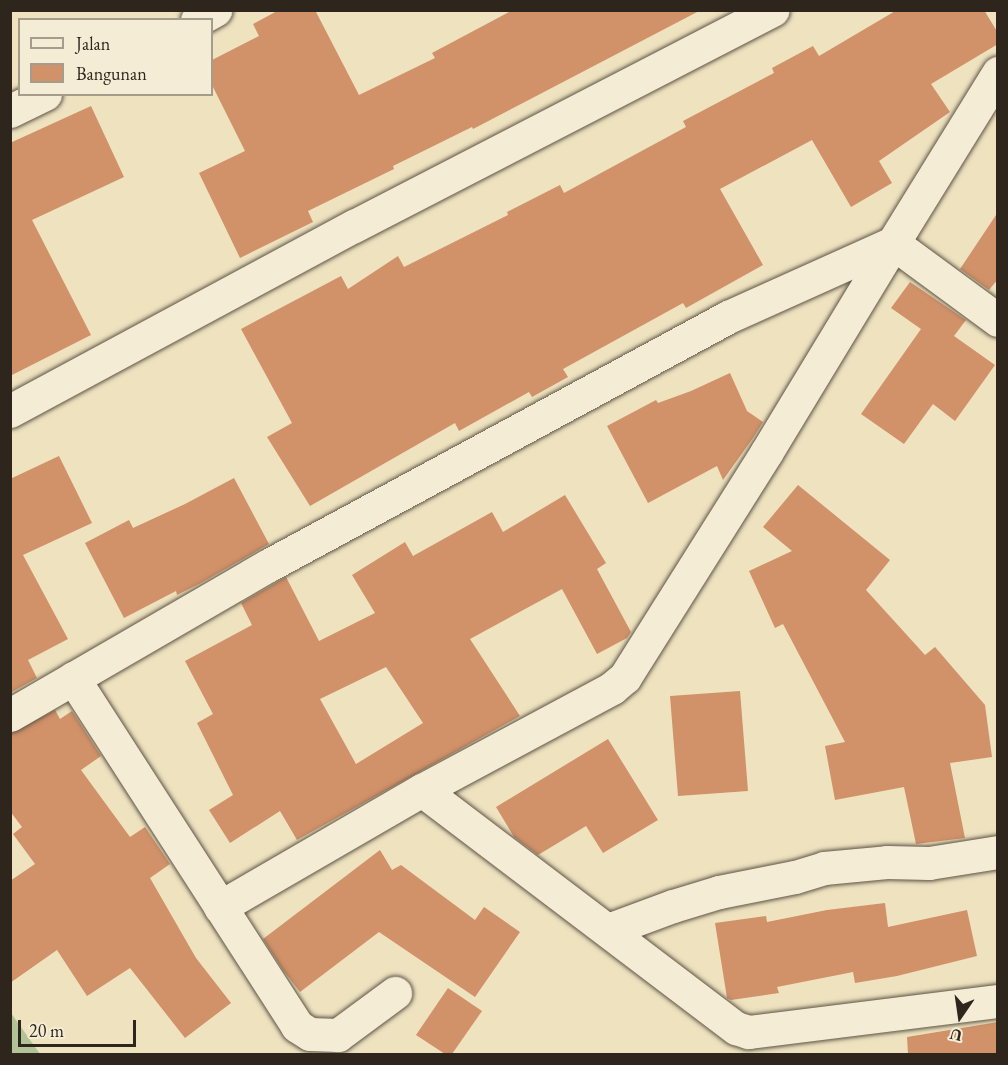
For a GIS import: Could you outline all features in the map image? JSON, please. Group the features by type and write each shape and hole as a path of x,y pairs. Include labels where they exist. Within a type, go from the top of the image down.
{"street":[{"path":"201,18 215,10"},
{"path":"10,411 354,226 773,10"},
{"path":"220,907 422,790 612,688 625,677 772,443 998,73"},
{"path":"10,111 41,96"},
{"path":"893,243 998,320"},
{"path":"10,715 269,565 728,317 893,243"},
{"path":"73,678 291,1020 310,1034 338,1035 395,993"},
{"path":"422,790 730,1025 748,1032 998,1001"},
{"path":"608,930 719,892 795,877 824,868 887,862 929,863 998,852"}],"green space":[{"path":"11,1013 40,1054 11,1054"}],"building":[{"path":"279,10 315,10 359,95 435,58 432,53 513,10 701,10 473,129 472,127 393,166 394,169 308,211 313,222 240,258 199,173 245,151 213,87 213,59 259,36 253,24"},
{"path":"897,10 984,10 998,33 998,44 931,84 950,112 879,161 892,183 851,207 812,140 720,189 763,265 686,308 683,303 563,369 568,377 532,397 529,392 459,431 455,423 310,506 267,437 292,423 241,329 341,276 348,289 398,256 404,267 508,215 507,212 560,185 564,193 686,127 683,121 774,73 772,68 813,46 819,56"},
{"path":"91,106 124,177 32,220 91,335 10,376 10,143"},
{"path":"998,212 998,279 989,290 960,269"},
{"path":"910,282 966,320 954,336 995,365 955,421 933,404 904,444 861,414 921,329 891,308"},
{"path":"730,373 747,411 763,422 753,438 723,480 717,466 648,503 607,426 656,400 658,403 691,391"},
{"path":"59,456 92,523 23,555 68,639 28,660 37,678 10,693 10,479"},
{"path":"234,478 269,544 201,583 177,595 176,591 124,618 85,543 129,520 133,528"},
{"path":"798,485 890,560 866,590 925,655 935,647 985,705 992,757 950,763 965,838 916,844 904,787 835,800 825,746 845,742 783,624 775,628 749,571 792,551 763,527"},
{"path":"565,495 606,563 597,569 631,632 627,638 597,654 562,589 470,639 520,716 297,840 280,811 230,843 209,810 233,795 197,723 213,714 185,661 252,625 241,603 286,577 319,641 375,613 352,575 405,542 413,556 492,512 503,532","holes":["386,667 423,723 356,764 320,699"]},
{"path":"740,691 748,791 678,796 670,696"},
{"path":"55,710 60,719 72,711 101,756 81,770 130,837 145,827 170,864 150,878 196,958 231,1003 185,1038 130,968 87,996 57,950 10,983 10,881 35,864 13,834 22,827 10,811 10,734"},
{"path":"608,739 658,820 603,853 586,826 538,855 514,837 496,807"},
{"path":"380,850 392,870 401,865 475,920 484,907 520,932 475,997 379,932 300,992 283,970 263,939"},
{"path":"885,903 888,927 967,910 977,956 897,976 855,983 853,972 777,987 779,993 731,1000 727,998 715,923 766,916 767,922 827,910"},
{"path":"448,988 482,1011 452,1054 445,1054 416,1035"},
{"path":"998,1022 998,1054 908,1054 907,1037"}]}
